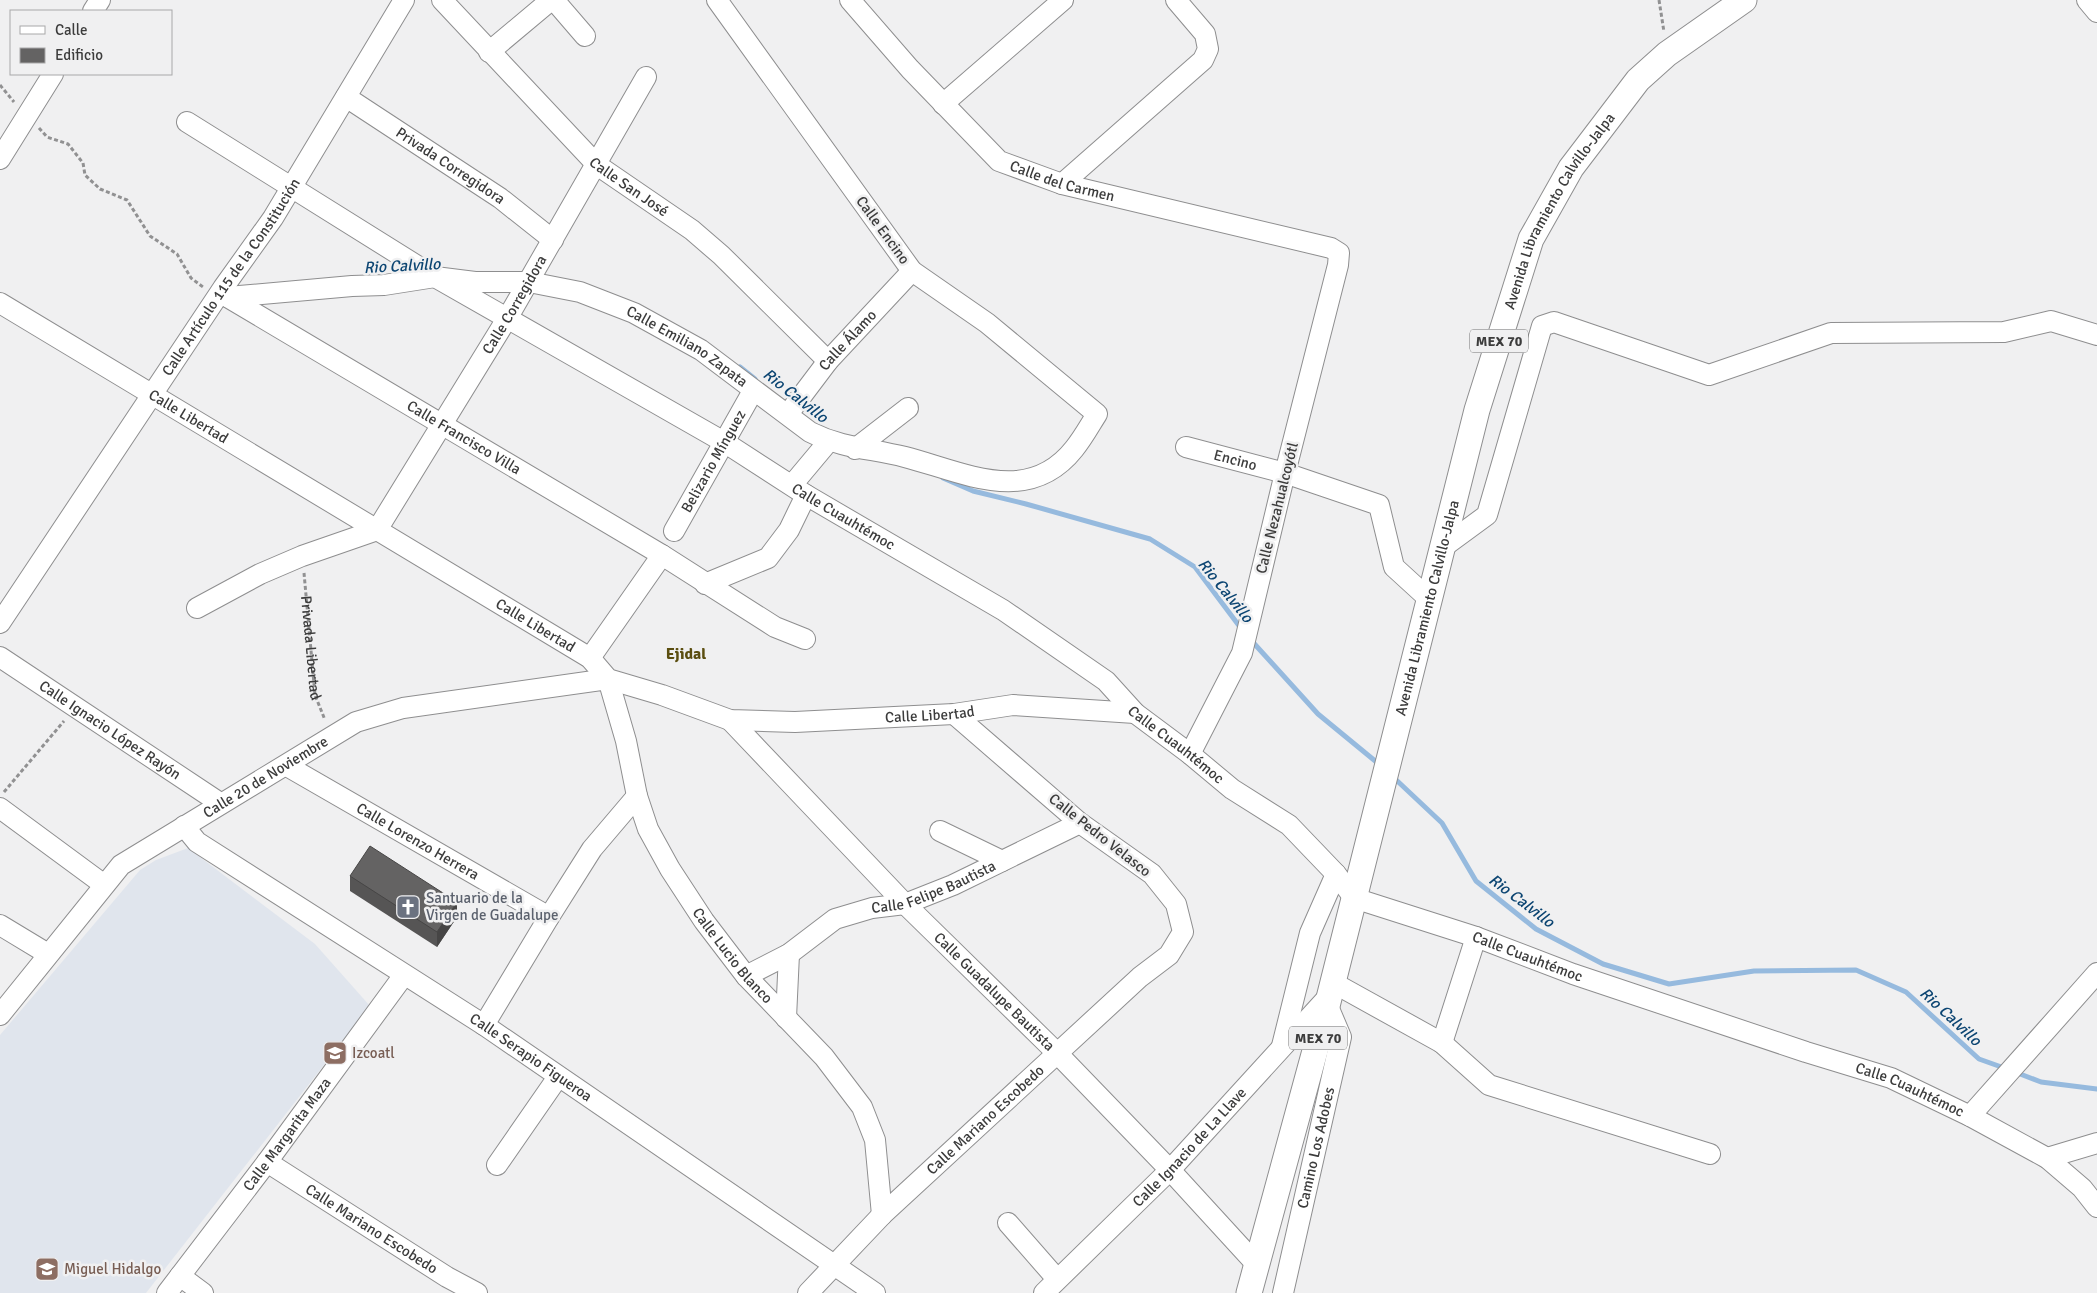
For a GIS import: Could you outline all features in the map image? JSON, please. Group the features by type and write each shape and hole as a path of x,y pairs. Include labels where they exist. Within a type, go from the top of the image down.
{"main road":[{"name":"Avenida Libramiento Calvillo-Jalpa","path":"1249,1293 1354,898 1477,410 1531,239 1571,168 1638,80 1667,54 1744,0"}],"street":[{"name":"Calle Artículo 115 de la Constitución","path":"0,623 152,394 273,218 404,0"},
{"name":"Calle San José","path":"442,0 489,52 597,164 692,230 721,255 828,361"},
{"path":"489,52 553,0 585,36"},
{"name":"Calle Encino","path":"717,0 912,271 987,323 1097,414"},
{"name":"Calle del Carmen","path":"850,0 910,69 999,161 1062,184 1331,248 1339,254"},
{"path":"943,104 1063,0"},
{"path":"1062,184 1203,60 1208,49 1205,34 1176,0"},
{"path":"2086,0 2097,12"},
{"path":"0,159 52,75"},
{"name":"Calle Corregidora","path":"377,530 508,317 646,77"},
{"name":"Privada Corregidora","path":"346,96 477,185 500,198 553,240"},
{"name":"Calle Cuauhtémoc","path":"187,122 435,277 724,442 799,490 1003,610 1106,681 1135,713 1190,754 1232,790 1289,825 1336,874 1354,898 1476,936 1592,980 1806,1052 1891,1078 1970,1116 2047,1158 2082,1188 2097,1207"},
{"name":"Calle Nezahualcoyótl","path":"1190,754 1242,653 1338,265 1339,254"},
{"name":"Calle Álamo","path":"788,414 828,361 912,271"},
{"name":"Calle Emiliano Zapata","path":"226,288 384,285 435,277 475,282 528,282 580,292 634,313 701,350 753,391 788,414 810,432 828,442 855,449 892,454 976,478 1017,481 1034,478 1057,466 1074,449 1097,414"},
{"name":"Calle Francisco Villa","path":"226,288 442,424 662,555 775,627 805,639"},
{"name":"Calle Libertad","path":"0,303 590,658 608,679 662,695 730,720 795,722 954,714 1013,705 1135,713"},
{"path":"1442,548 1487,515 1542,326 1554,322 1709,375 1831,333 2004,332 2051,321 2097,335"},
{"name":"Belizario Mínguez","path":"674,531 753,391"},
{"path":"855,449 908,408"},
{"path":"705,584 768,558 789,530 799,490 828,442"},
{"name":"Encino","path":"1186,447 1285,473 1380,505 1394,568 1429,599"},
{"path":"198,608 260,574 302,556 377,530"},
{"path":"590,658 662,555"},
{"name":"Calle Ignacio López Rayón","path":"0,657 220,803"},
{"name":"Calle 20 de Noviembre","path":"0,1015 103,884 121,865 220,803 287,766 356,722 402,708 608,679"},
{"name":"Calle Lucio Blanco","path":"608,679 626,741 636,796 648,829 670,869 704,921 746,976 824,1057 862,1107 875,1140 882,1215"},
{"name":"Calle Pedro Velasco","path":"954,714 1080,823 1152,874 1176,904 1183,932 1169,956"},
{"name":"Calle Guadalupe Bautista","path":"730,720 905,904 1056,1052 1170,1170 1257,1265"},
{"name":"Calle Lorenzo Herrera","path":"287,766 549,917"},
{"path":"484,1025 592,849 636,796"},
{"path":"0,808 103,884"},
{"name":"Calle Felipe Bautista","path":"746,976 789,954 835,919 872,908 905,904 1002,861 1080,823"},
{"name":"Calle Serapio Figueroa","path":"184,826 197,842 484,1025 875,1293"},
{"path":"940,831 1002,861"},
{"path":"1282,1048 1310,932 1336,874"},
{"path":"0,925 48,954"},
{"path":"1442,1043 1476,936"},
{"path":"786,1018 789,954"},
{"name":"Calle Mariano Escobedo","path":"808,1293 882,1215 1056,1052 1140,977 1169,956"},
{"path":"1970,1116 2097,973"},
{"name":"Calle Margarita Maza","path":"167,1293 267,1162 404,975"},
{"path":"1329,994 1442,1043 1489,1084 1710,1154"},
{"name":"Calle Ignacio de La Llave","path":"1050,1286 1170,1170 1329,994"},
{"name":"Camino Los Adobes","path":"1283,1293 1341,1037 1329,994"},
{"path":"496,1165 558,1077"},
{"path":"2047,1158 2097,1143"},
{"name":"Calle Mariano Escobedo","path":"267,1162 447,1277 477,1293"},
{"path":"1008,1223 1050,1286"},
{"path":"180,1276 203,1293"}],"path":[{"path":"1659,0 1667,54"},
{"path":"26,117 47,137 68,144 83,162 85,175 100,189 127,200 150,236 177,254 191,278 205,288 226,288"},
{"name":"Privada Libertad","path":"302,556 316,695 331,737"},
{"path":"0,797 75,707"}],"shaded area":[{"path":"188,848 315,944 370,1006 146,1293 0,1293 0,1035 140,870 156,860"}],"building":[{"path":"370,846 457,902 437,932 350,876"}],"waterway":[{"name":"Rio Calvillo","path":"740,367 755,379"},
{"name":"Rio Calvillo","path":"943,478 973,491 1150,539 1195,567 1243,631"},
{"name":"Rio Calvillo","path":"1250,639 1318,714 1380,765"},
{"name":"Rio Calvillo","path":"1392,776 1442,823 1476,881 1536,929 1603,964 1669,984 1754,971 1856,970 1906,992 1979,1059 2007,1069"},
{"name":"Rio Calvillo","path":"2015,1072 2041,1082 2097,1089"}],"place":[{"name":"Santuario de la Virgen de Guadalupe","path":"408,907"},
{"name":"Izcoatl","path":"335,1053"},
{"name":"Miguel Hidalgo","path":"47,1269"}],"district":[{"name":"Ejidal","path":"686,653"}]}
